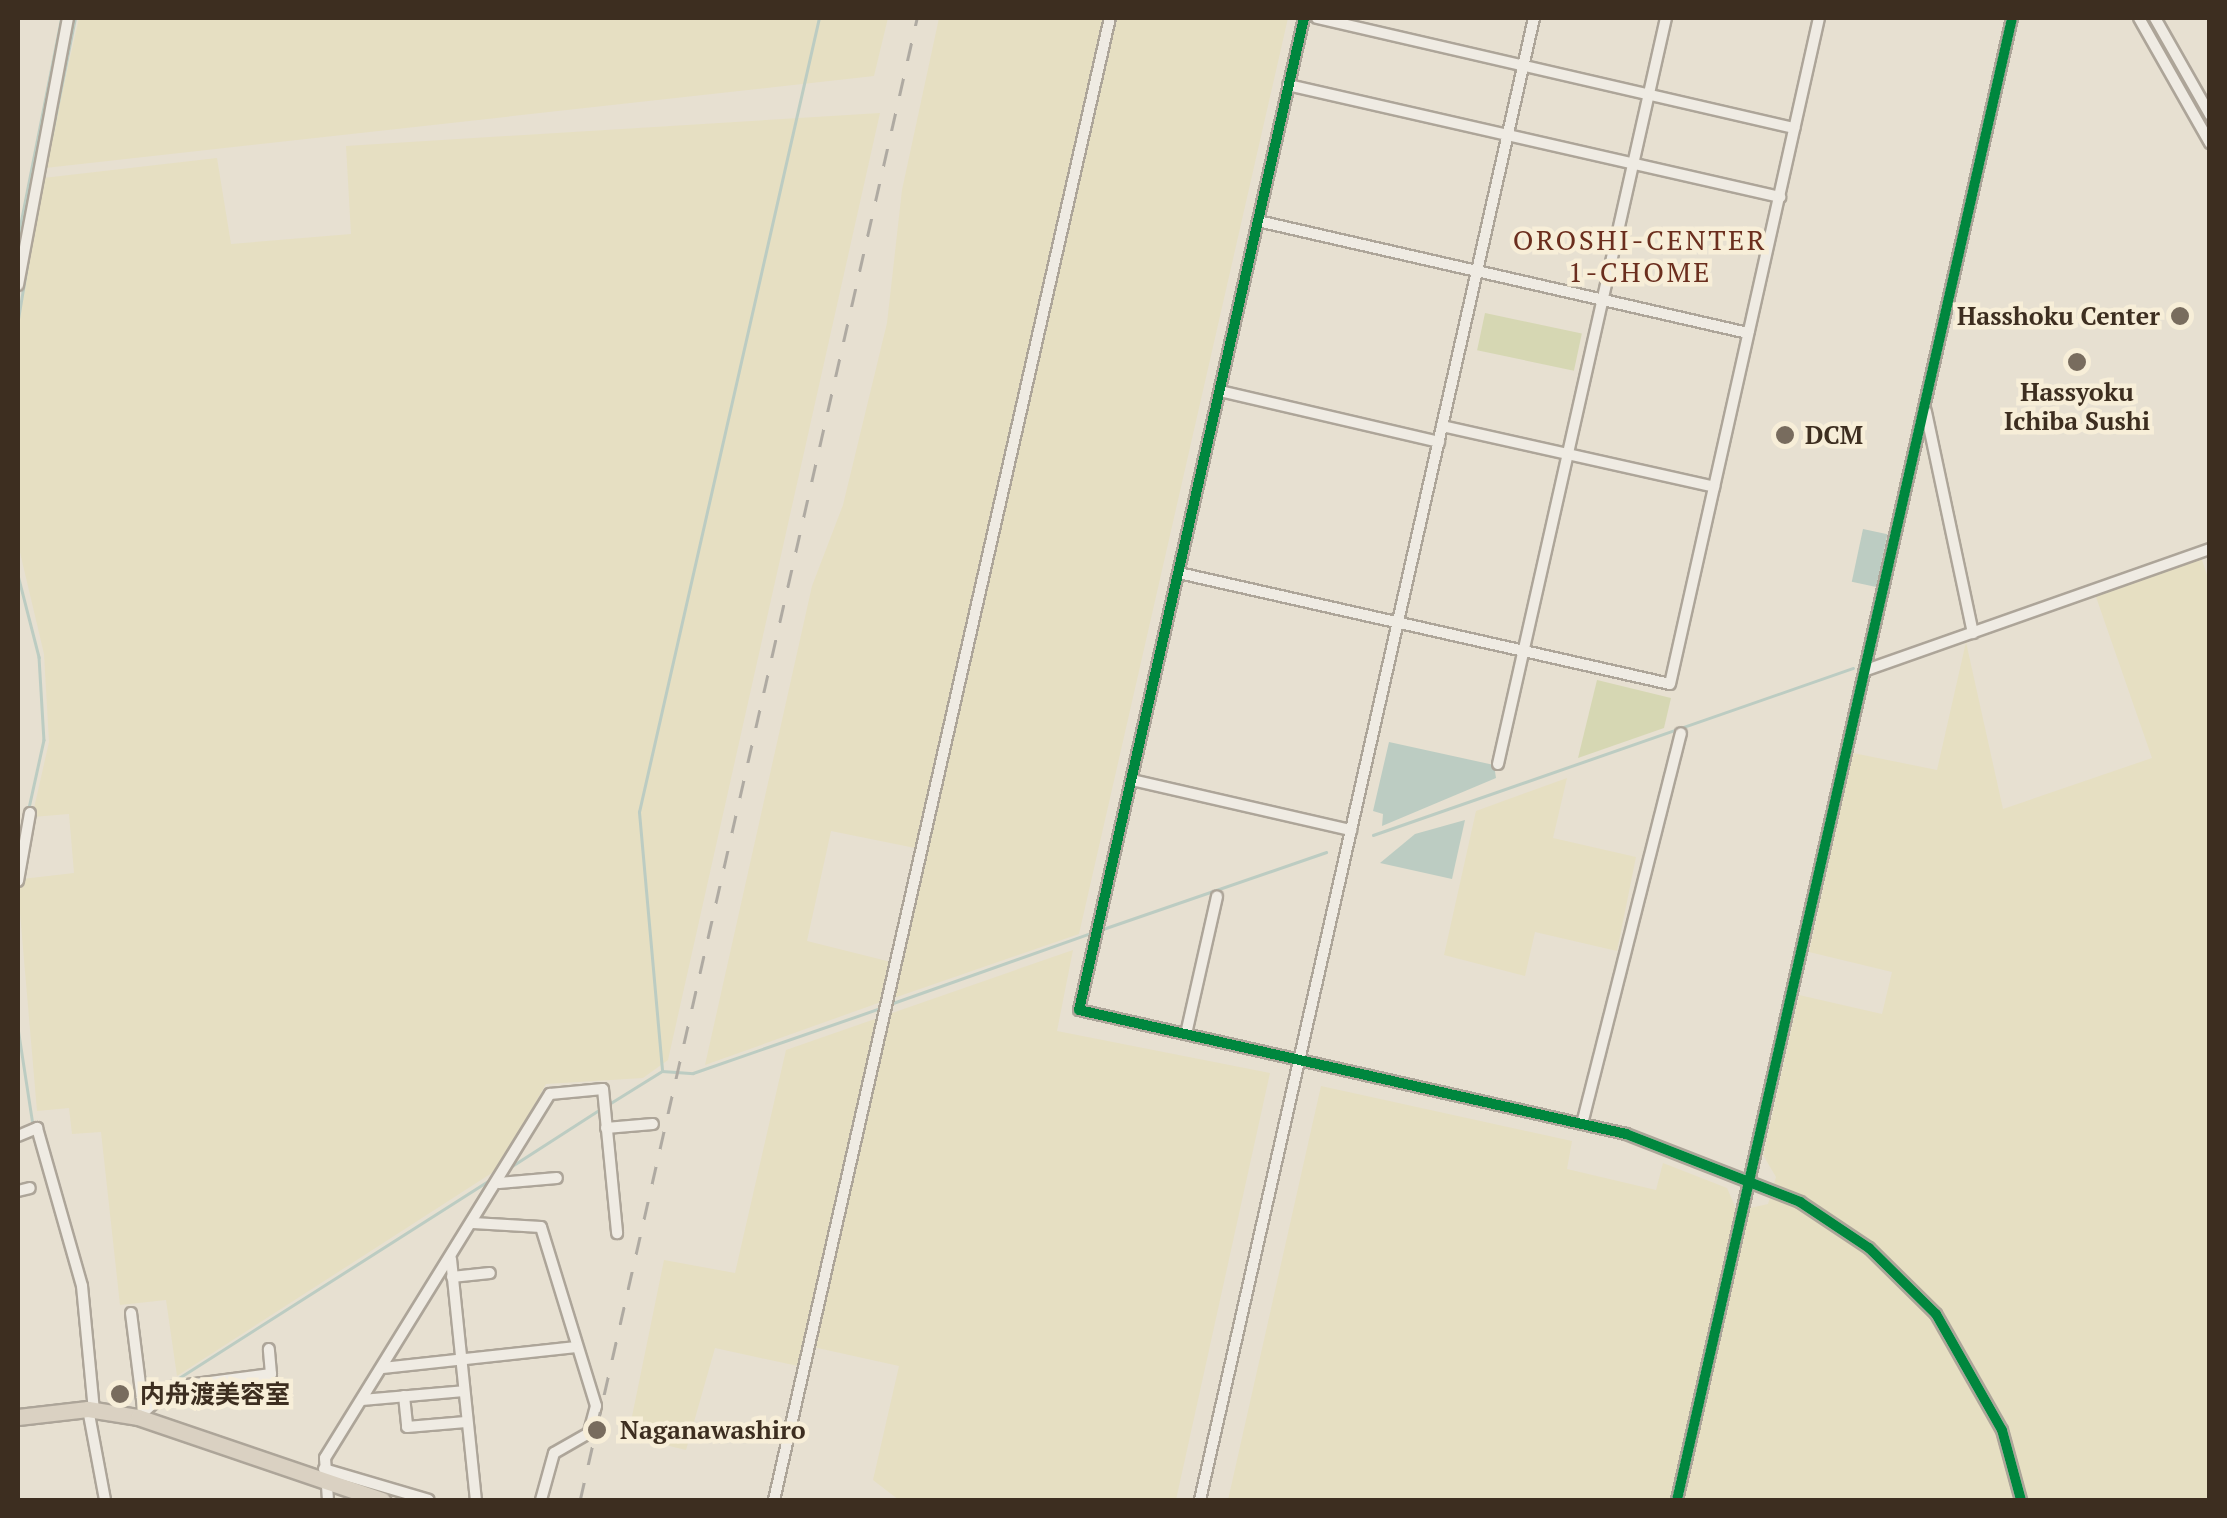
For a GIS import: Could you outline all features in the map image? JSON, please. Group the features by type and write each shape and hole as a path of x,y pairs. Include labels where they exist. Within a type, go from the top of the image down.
{"highway":[{"path":"18,1417 91,1409 140,1412 325,1475 382,1500"}],"street":[{"path":"18,285 68,18"},
{"path":"774,1500 1110,18"},
{"path":"1304,18 1079,1010 1582,1124 1750,1178 1870,1248 1936,1314 1996,1417 2022,1500"},
{"path":"1316,18 1794,128"},
{"path":"1200,1500 1534,18"},
{"path":"1498,764 1666,18"},
{"path":"1179,573 1670,684 1820,18"},
{"path":"1676,1500 2012,18"},
{"path":"2139,18 2210,143"},
{"path":"2155,18 2210,115"},
{"path":"1288,85 1780,197"},
{"path":"1258,220 1748,332"},
{"path":"1220,391 1439,442"},
{"path":"1925,406 1974,633"},
{"path":"1442,426 1714,487"},
{"path":"1866,670 2210,550"},
{"path":"1582,1124 1681,732"},
{"path":"1132,780 1351,830"},
{"path":"18,880 30,813"},
{"path":"1186,1034 1217,896"},
{"path":"328,1500 325,1475 362,1400 550,1094 602,1089 617,1233"},
{"path":"606,1128 653,1124"},
{"path":"18,1136 37,1128 82,1286 91,1409 105,1500"},
{"path":"499,1182 558,1178"},
{"path":"474,1223 541,1227 596,1412 590,1433 554,1453 541,1500"},
{"path":"450,1259 476,1500"},
{"path":"452,1277 490,1274"},
{"path":"131,1313 140,1412"},
{"path":"382,1368 576,1347"},
{"path":"140,1412 172,1388 270,1374 269,1349"},
{"path":"362,1400 464,1391"},
{"path":"404,1396 407,1428 466,1422"},
{"path":"325,1475 428,1500"}],"shaded area":[{"path":"79,18 888,18 874,76 45,168"},
{"path":"939,18 1288,18 1079,934 891,999 925,850 831,831 807,941 891,962 881,1002 705,1065 812,586 843,505 887,323 902,190"},
{"path":"880,113 668,1060 643,1078 546,1084 498,1169 177,1376 166,1300 120,1305 101,1132 72,1134 69,1108 37,1111 18,890 22,879 74,873 69,814 32,817 49,742 44,654 18,544 18,325 43,178 217,158 231,244 351,234 346,146"},
{"path":"1863,529 1887,534 1876,587 1852,582"},
{"path":"2201,557 2210,584 2209,1500 1228,1500 1321,1086 1572,1141 1567,1169 1656,1190 1663,1163 1727,1188 1737,1211 1768,1204 1776,1177 1763,1155 1799,995 1882,1014 1892,972 1809,952 1853,753 1937,770 1966,642 2003,809 2152,758 2095,594"},
{"path":"1389,742 1494,765 1496,778 1382,826 1383,814 1373,811"},
{"path":"1567,778 1553,838 1636,857 1617,951 1535,932 1525,976 1444,955 1476,811"},
{"path":"1465,820 1452,879 1380,863 1415,834"},
{"path":"1073,950 1057,1031 1270,1073 1176,1500 899,1500 873,1480 899,1366 804,1345 798,1366 715,1348 686,1450 628,1436 664,1260 735,1273 786,1050"}],"green space":[{"path":"1485,313 1582,334 1574,371 1477,350"},
{"path":"1597,680 1671,698 1664,728 1578,758"}],"waterway":[{"path":"18,236 61,18"},
{"path":"51,138 75,18"},
{"path":"662,1070 639,812 819,18"},
{"path":"18,319 28,259"},
{"path":"18,575 39,657 44,740 29,808"},
{"path":"1974,626 2019,611"},
{"path":"1878,660 1967,628"},
{"path":"1373,835 1853,668"},
{"path":"1100,930 1326,852"},
{"path":"893,1003 1093,932"},
{"path":"609,1104 662,1071 693,1073 881,1008"},
{"path":"18,1028 33,1125"},
{"path":"512,1166 602,1108"},
{"path":"40,1157 76,1284"},
{"path":"171,1383 493,1178"},
{"path":"145,1399 164,1388"}],"railway":[{"path":"580,1500 917,18"}],"cycle path":[{"path":"1304,18 1079,1010 1626,1134 1800,1202 1869,1248 1936,1314 2002,1430 2021,1500"},
{"path":"1677,1500 2012,18"}],"place":[{"name":"Hasshoku Center","path":"2180,316"},
{"name":"Hassyoku Ichiba Sushi","path":"2077,362"},
{"name":"DCM","path":"1785,435"},
{"name":"内舟渡美容室","path":"120,1394"},
{"name":"Naganawashiro","path":"597,1430"}],"district":[{"name":"OROSHI-CENTER 1-CHOME","path":"1640,256"}]}
